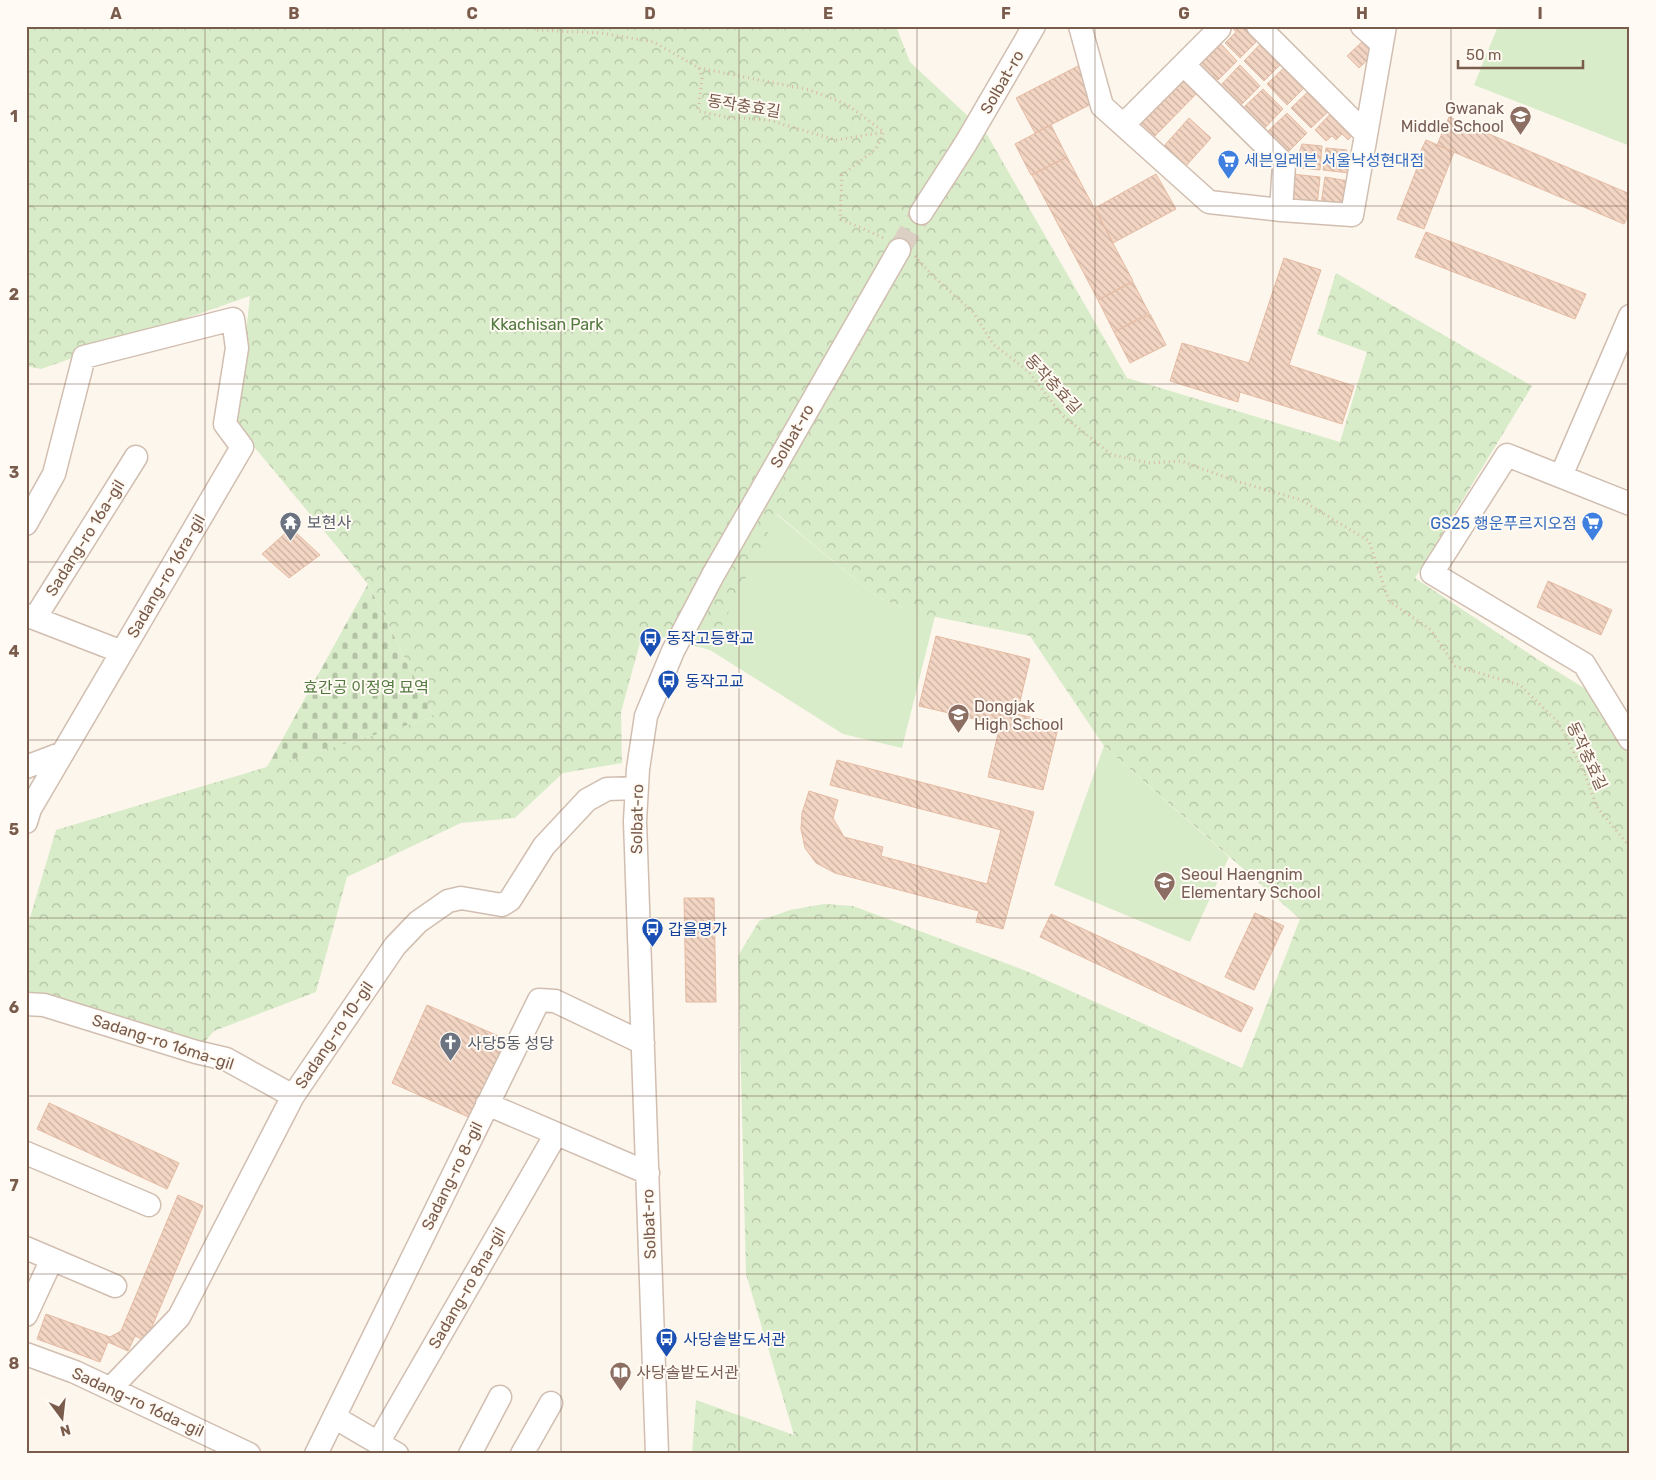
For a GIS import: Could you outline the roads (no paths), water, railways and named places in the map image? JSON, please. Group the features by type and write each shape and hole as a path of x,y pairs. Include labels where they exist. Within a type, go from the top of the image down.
{"street":[{"name":"Solbat-ro","path":"921,213 966,143 1034,26"},
{"path":"1080,26 1102,106 1209,202 1281,210 1352,214 1383,35 1362,26"},
{"path":"1123,125 1184,65 1220,26"},
{"path":"1258,26 1365,133"},
{"path":"1184,65 1284,164 1281,210"},
{"name":"Solbat-ro","path":"657,1454 635,821 638,769 646,716 673,650 713,575 900,248"},
{"path":"1561,476 1630,316"},
{"name":"Sadang-ro 16ra-gil","path":"26,524 54,474 84,357 233,319 236,348 225,424 242,447 30,809 26,822"},
{"path":"1630,504 1507,455 1432,573 1584,664 1630,739"},
{"name":"Sadang-ro 16a-gil","path":"122,652 30,617 136,457"},
{"path":"26,767 63,753"},
{"name":"Sadang-ro 10-gil","path":"111,1388 179,1317 293,1096 395,946 418,922 448,901 461,898 502,905 510,900 544,846 587,800 607,789 637,788"},
{"name":"Sadang-ro 8-gil","path":"316,1454 539,1000 555,1001 643,1043"},
{"name":"Sadang-ro 16ma-gil","path":"26,1004 44,1005 196,1052 226,1059 293,1096"},
{"path":"487,1104 648,1173"},
{"name":"Sadang-ro 8na-gil","path":"388,1448 556,1134"},
{"path":"26,1153 149,1205"},
{"path":"26,1248 115,1286"},
{"path":"26,1315 52,1259"},
{"name":"Sadang-ro 16da-gil","path":"26,1354 111,1388 249,1454"},
{"path":"470,1454 500,1396"},
{"path":"522,1454 551,1403"},
{"path":"334,1417 388,1448"}],"tunnel":[{"path":"899,250 921,213"}],"place":[{"name":"Gwanak Middle School","path":"1520,136"},
{"name":"세븐일레븐 서울낙성현대점","path":"1228,179"},
{"name":"보현사","path":"291,541"},
{"name":"GS25 행운푸르지오점","path":"1593,542"},
{"name":"동작고등학교","path":"650,657"},
{"name":"동작고교","path":"669,700"},
{"name":"Dongjak High School","path":"958,734"},
{"name":"Seoul Haengnim Elementary School","path":"1165,902"},
{"name":"갑을명가","path":"652,948"},
{"name":"사당5동 성당","path":"451,1062"},
{"name":"사당솥발도서관","path":"667,1358"},
{"name":"사당솔밭도서관","path":"620,1391"}],"park label":[{"name":"Kkachisan Park","path":"547,324"},
{"name":"효간공 이정영 묘역","path":"366,687"}]}
